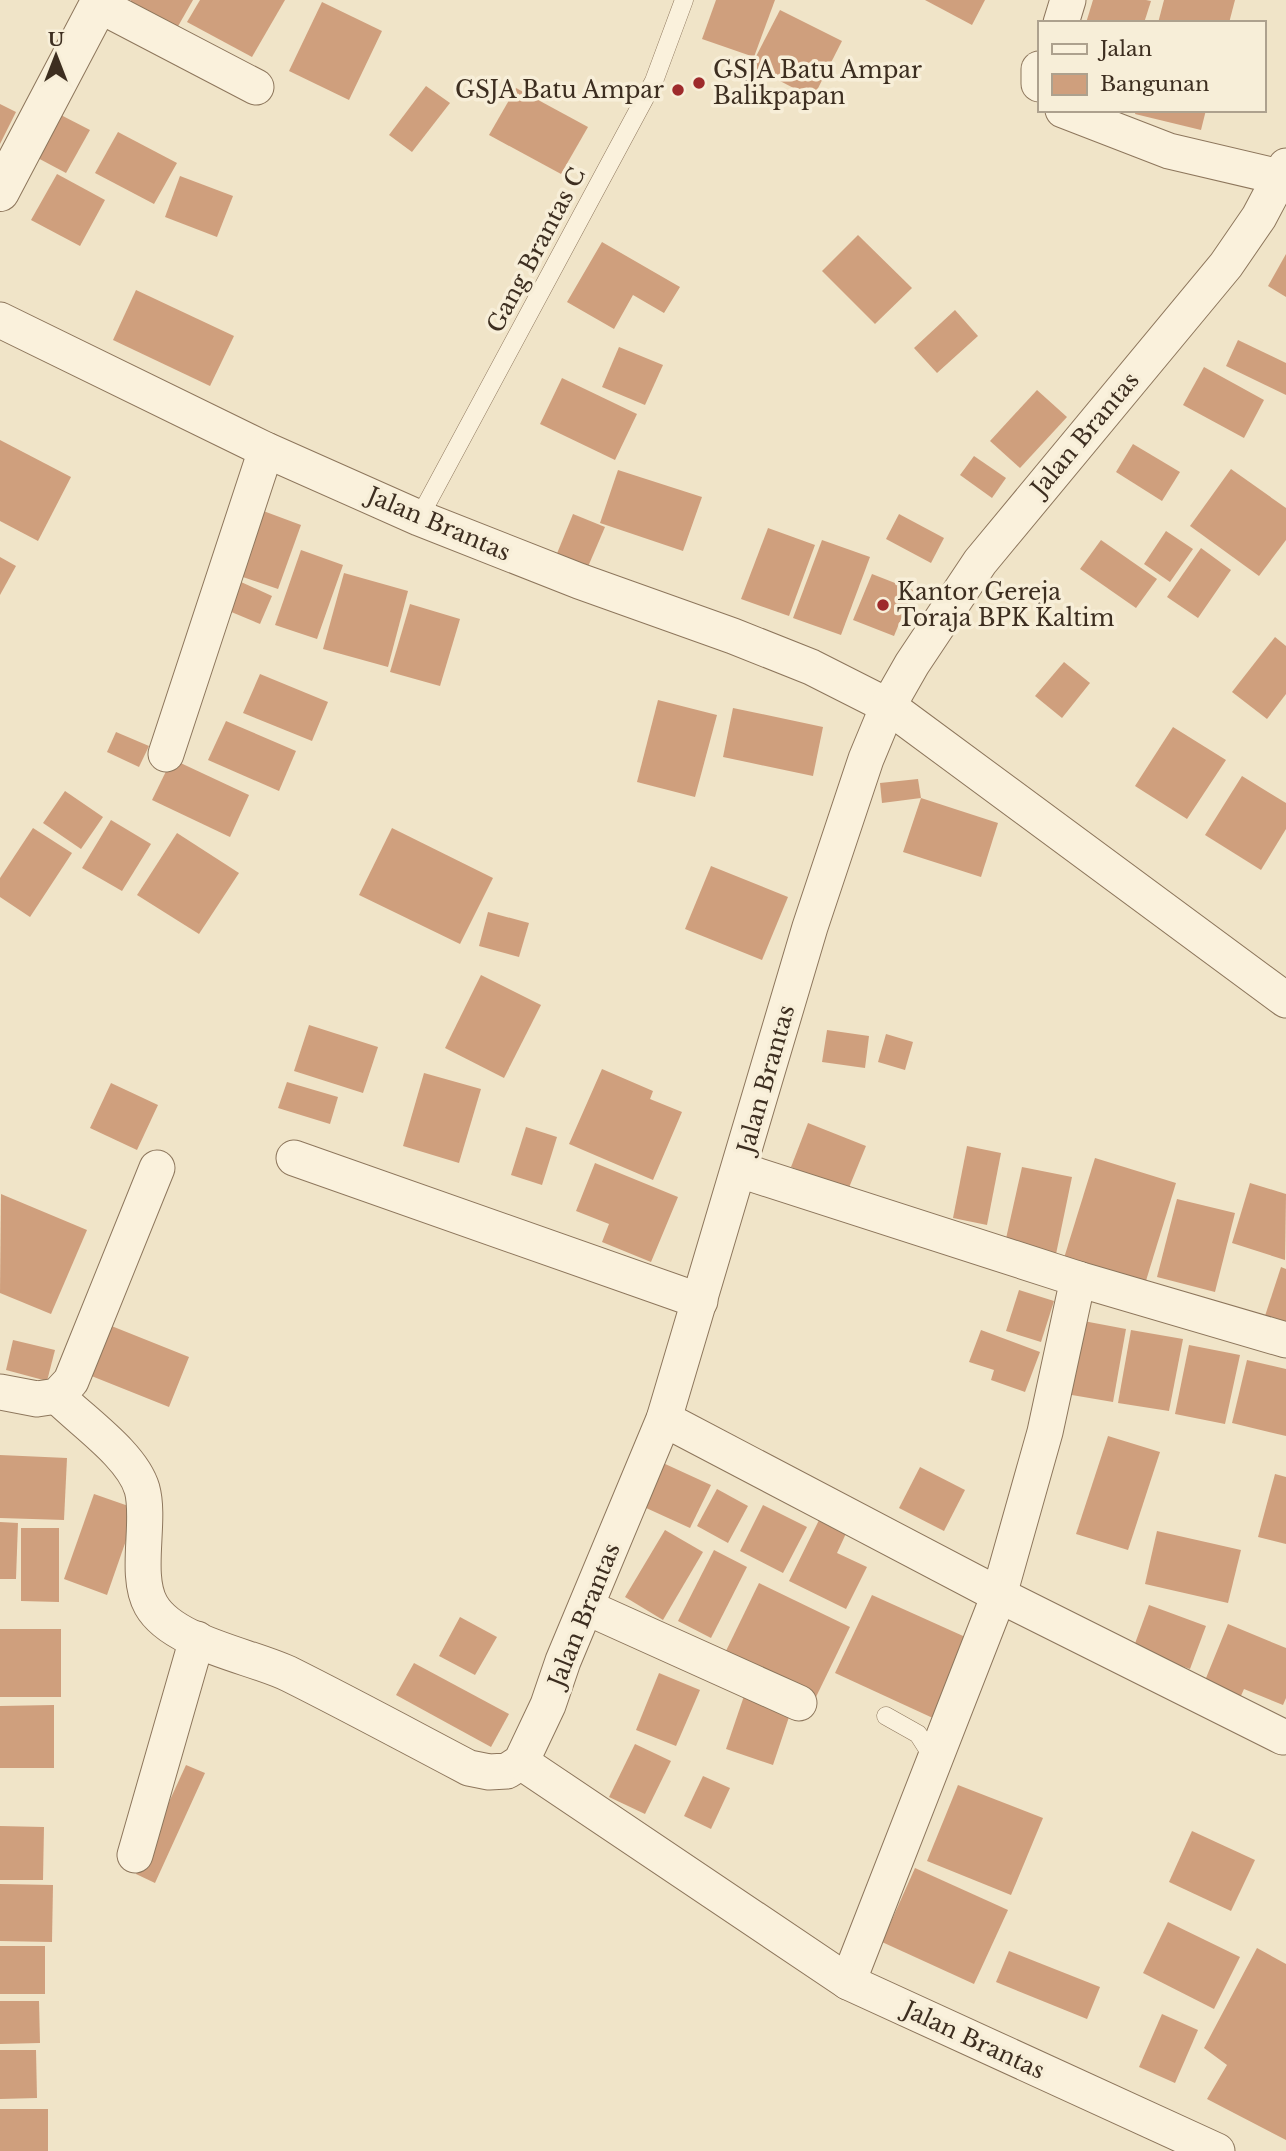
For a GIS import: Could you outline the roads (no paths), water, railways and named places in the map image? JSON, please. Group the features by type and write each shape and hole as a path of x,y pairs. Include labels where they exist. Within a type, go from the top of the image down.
{"street":[{"path":"1062,21 1068,0"},
{"path":"0,192 100,3 256,87"},
{"path":"1068,112 1169,150 1283,171"},
{"name":"Jalan Brantas","path":"1217,2151 848,1982 521,1762 548,1705 563,1661 664,1419 810,927 866,759 888,706 919,652 980,562 1226,265 1259,217 1283,171"},
{"name":"Jalan Brantas","path":"0,320 266,450 419,518 579,581 721,631 798,662 888,706 1286,1000"},
{"path":"166,754 266,450"},
{"path":"294,1158 700,1301"},
{"path":"0,1392 37,1399 57,1396 71,1381 157,1168"},
{"path":"740,1170 1077,1279 1286,1340"},
{"path":"848,1982 999,1595 1045,1432 1077,1279"},
{"path":"57,1396 132,1467 142,1490 144,1576 150,1604 168,1624 244,1659 287,1673 469,1768 489,1772 507,1771 521,1762"},
{"path":"664,1419 999,1595 1283,1737"},
{"path":"586,1606 799,1703"},
{"path":"135,1855 197,1639"}],"lane":[{"name":"Gang Brantas C","path":"419,518 654,81 684,0"},
{"path":"886,1716 918,1734 934,1759"}],"place":[{"name":"GSJA Batu Ampar Balikpapan","path":"699,83"},
{"name":"GSJA Batu Ampar","path":"678,90"},
{"name":"Kantor Gereja Toraja BPK Kaltim","path":"883,605"}]}
